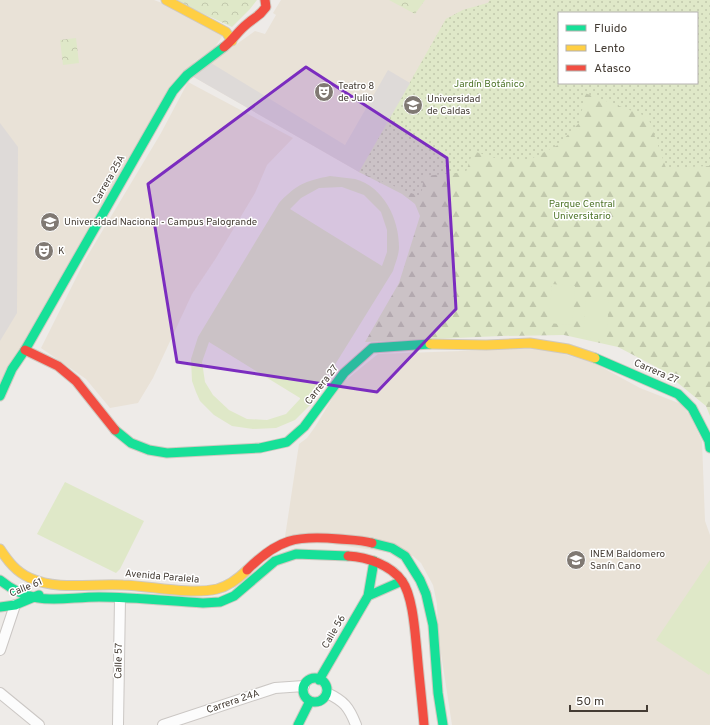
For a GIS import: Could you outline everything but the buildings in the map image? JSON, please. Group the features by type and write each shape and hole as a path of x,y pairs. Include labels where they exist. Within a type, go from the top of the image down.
{"street":[{"path":"166,0 226,32 232,41"},
{"name":"Carrera 25A","path":"0,396 12,369 173,91 187,75 232,41 247,24 260,16 266,7 265,0"},
{"name":"Carrera 27","path":"24,350 58,366 76,381 118,433 131,443 149,450 167,452 260,448 287,442 304,427 344,373 372,348 422,344 486,345 530,343 568,349 585,354 678,394 692,408 709,441 710,448"},
{"name":"Avenida Paralela","path":"0,549 11,565 21,573 42,583 60,586 98,584 122,585 202,592 219,589 232,583 269,551 282,543 297,539 314,538 357,540 373,543 394,550 404,556 418,574 427,595 432,613 438,691 443,725"},
{"path":"0,580 19,593 53,600 120,598 203,603 220,602 234,596 275,561 296,554 361,557 374,561 390,570 402,581 408,596 413,616 424,725"},
{"name":"Calle 56","path":"319,680 368,596 374,561"},
{"path":"368,596 402,581"},
{"name":"Calle 61","path":"0,607 15,605 60,586"},
{"name":"Calle 57","path":"118,725 120,598"},
{"path":"0,650 15,605"},
{"path":"309,680 319,680 325,685 326,693 322,700 316,702 310,701 305,696 303,689 304,686 309,680"},
{"name":"Carrera 24A","path":"163,725 275,688 304,686"},
{"path":"0,693 39,725"},
{"path":"326,693 338,698 345,704 356,725"},
{"path":"298,725 310,701"}],"highlighted area":[{"path":"306,67 447,158 456,309 377,392 177,362 148,184"}],"shaded area":[{"name":"Universidad Nacional - Campus Palogrande","path":"0,0 154,0 223,35 215,47 194,62 0,394"},
{"name":"Universidad de Caldas","path":"281,0 710,0 710,166 421,197 359,172 192,76 255,31 265,34 276,15 273,13"},
{"path":"211,63 345,145 388,70 410,83 359,172 192,76"},
{"path":"188,82 293,138 267,165 255,193 216,258 192,294 153,378 138,403 110,408 86,379 41,348 85,260 161,133"},
{"path":"0,123 18,147 17,313 0,341"},
{"name":"INEM Baldomero Sanín Cano","path":"543,348 594,363 640,388 681,404 690,416 702,441 705,521 710,535 710,725 452,725 438,634 437,604 433,585 421,563 413,556 285,537 299,444 307,438 315,427 341,384 378,354"}],"green space":[{"path":"174,0 257,0 232,27"},
{"path":"389,0 425,0 415,14"},
{"name":"Parque Central Universitario","path":"490,0 710,0 710,416 706,406 662,370 618,347 564,335 501,336 365,342 399,283 420,216 415,204 402,194 359,172 446,19 463,10 488,3"},
{"name":"Jardín Botánico","path":"490,0 710,0 710,166 666,168 648,117 585,93 580,122 558,145 531,159 504,161 473,151 466,172 424,176 421,197 359,172 446,19 463,10 488,3"},
{"path":"76,38 79,63 63,65 60,40"},
{"path":"330,176 355,179 374,189 382,197 393,215 398,236 399,250 393,271 310,405 295,420 276,428 253,429 232,426 214,415 200,401 196,392 192,381 191,359 198,337 279,203 296,187","holes":["342,187 364,195 381,212 387,230 387,252 382,266 290,209 301,198 319,188","209,342 300,398 300,399 286,414 267,420 247,419 229,410 213,395 205,382 202,362"]},
{"path":"552,284 575,286 572,325 548,323"},
{"path":"586,298 609,300 606,341 583,337"},
{"path":"65,482 144,521 120,569 116,573 37,534"},
{"path":"710,560 710,673 709,675 656,640"}],"traffic: fast":[{"path":"0,396 12,369 25,350 173,91 187,75 224,47"},
{"path":"115,430 131,443 149,450 167,453 260,448 287,442 304,427 344,373 372,348 430,344"},
{"path":"595,358 678,394 692,408 709,441 710,448"},
{"path":"372,543 392,548 405,556 420,580 426,594 433,625 438,693 443,725"},
{"path":"0,580 12,589 36,598 60,599 112,597 203,603 220,602 234,596 275,561 296,554 348,556"},
{"path":"319,680 368,596 374,561"},
{"path":"368,596 402,581"},
{"path":"0,607 15,605 39,595"},
{"path":"315,678 323,682 327,690 323,698 315,702 307,698 303,690 307,682 315,678"},
{"path":"298,725 310,701"}],"traffic: slow":[{"path":"166,0 226,32 232,41"},
{"path":"430,344 486,345 530,343 568,349 595,358"},
{"path":"0,549 13,566 25,576 41,582 52,584 76,586 123,585 183,591 206,591 230,584 247,570"}],"traffic: jam":[{"path":"224,47 250,21 263,11 266,7 265,0"},
{"path":"25,350 58,366 76,381 115,430"},
{"path":"247,570 268,552 288,541 324,538 372,543"},
{"path":"348,556 371,560 385,566 397,575 406,588 411,605 414,625 424,725"}],"place":[{"name":"Teatro 8 de Julio","path":"324,92"},
{"name":"Universidad de Caldas","path":"413,105"},
{"name":"Universidad Nacional - Campus Palogrande","path":"50,222"},
{"name":"K","path":"44,251"},
{"name":"INEM Baldomero Sanín Cano","path":"576,560"}]}
